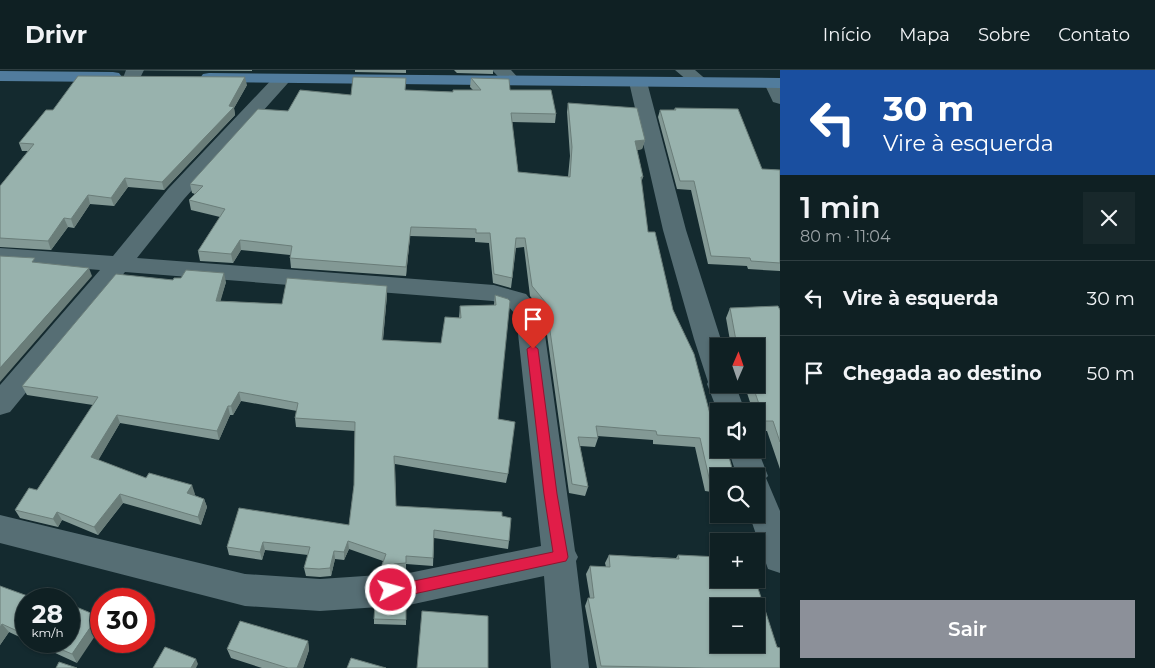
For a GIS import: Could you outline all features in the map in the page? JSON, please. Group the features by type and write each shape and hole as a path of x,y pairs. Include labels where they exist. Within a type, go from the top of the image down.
{"main road":[{"path":"0,76 134,74 152,78"},
{"path":"191,78 282,79 506,75 638,82 700,82 778,88"}],"street":[{"path":"684,70 700,82"},
{"path":"0,404 75,318 116,265 176,194 282,79"},
{"path":"638,82 662,191 692,297 710,350"},
{"path":"0,255 494,293 517,300 528,313 550,494 561,557 570,668"},
{"path":"765,514 780,558"},
{"path":"0,530 245,590 320,595 409,589 561,557"}],"building":[{"path":"78,76 245,77 229,106 234,107 162,182 125,178 111,198 88,195 71,219 64,218 48,241 0,238 0,186 34,144 19,143 46,110 53,110"},
{"path":"353,77 406,78 405,90 453,92 453,90 481,90 471,78 509,79 510,90 551,90 556,114 511,113 518,172 570,177 572,147 568,103 637,108 645,140 635,141 643,177 641,177 648,232 655,232 673,310 694,354 710,414 710,458 729,458 732,468 710,468 710,482 700,438 657,435 656,431 596,426 598,438 578,437 588,487 572,484 546,303 532,286 525,238 516,238 512,278 494,274 490,233 476,233 476,229 411,227 406,267 290,258 292,246 240,240 231,254 198,251 225,209 189,200 203,186 190,184 258,109 288,111 300,90 351,95"},
{"path":"675,108 738,109 762,169 780,170 780,263 751,261 750,258 711,256 694,181 680,181 660,110 676,110"},
{"path":"0,256 35,258 32,262 89,268 0,368"},
{"path":"186,270 224,273 216,301 282,304 287,278 387,286 382,340 441,343 445,317 461,318 460,306 496,305 495,295 508,299 510,301 498,419 515,422 508,474 394,456 396,506 502,512 502,516 511,518 509,541 434,530 433,558 406,556 406,563 382,565 386,554 348,541 344,552 334,551 330,568 319,569 304,568 310,547 263,542 260,552 227,547 239,508 349,525 354,485 355,422 295,418 298,403 239,392 231,406 228,406 217,431 117,415 91,457 146,478 149,473 192,485 187,493 204,499 198,517 120,494 94,527 57,512 53,519 15,510 29,488 37,490 98,397 22,386 116,274 173,280 174,278 181,278"},
{"path":"778,306 780,310 780,442 773,421 765,421 765,403 759,403 755,393 765,393 765,338 736,338 730,308"},
{"path":"609,555 679,559 678,555 710,557 710,588 758,588 761,598 710,598 710,653 765,653 765,610 777,647 780,648 780,668 601,666 588,598 594,598 590,566 610,567"},
{"path":"0,586 15,591 15,630 2,624 0,627"},
{"path":"406,602 406,620 374,619 375,604"},
{"path":"80,609 90,613 90,628 80,642"},
{"path":"422,611 488,616 488,668 417,668"},
{"path":"240,621 308,641 297,668 288,668 227,649"},
{"path":"165,647 196,659 191,668 153,668"},
{"path":"351,658 386,668 347,668"},
{"path":"59,662 77,668 56,668"}],"route":[{"path":"391,590 409,589 561,557 550,494 533,349"}]}
